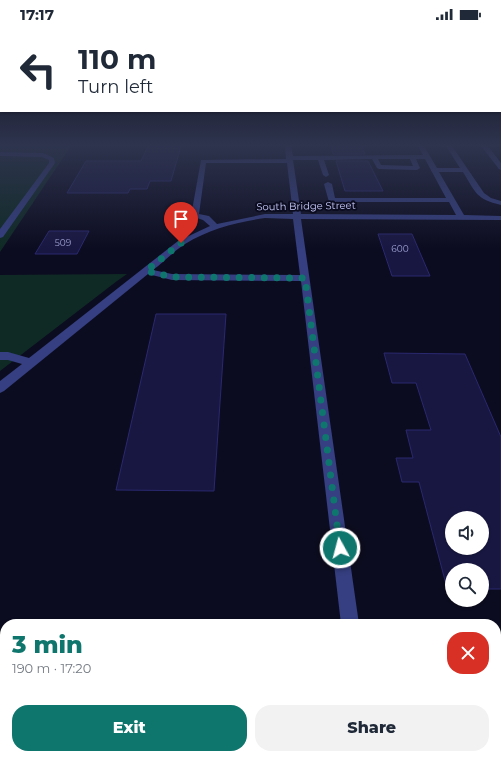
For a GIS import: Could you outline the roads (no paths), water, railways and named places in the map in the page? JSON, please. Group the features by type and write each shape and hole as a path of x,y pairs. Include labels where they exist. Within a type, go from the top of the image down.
{"street":[{"path":"0,235 40,180"},
{"path":"200,180 195,216 206,218 215,226"},
{"path":"292,180 349,619"},
{"path":"440,180 461,217"},
{"path":"471,180 481,195 488,200 501,203"},
{"path":"328,184 332,200 451,200"},
{"name":"South Bridge Street","path":"0,388 181,243 215,226 244,219 297,216 501,218"},
{"path":"146,271 172,277 305,278"},
{"path":"0,356 8,356 31,364"}]}
